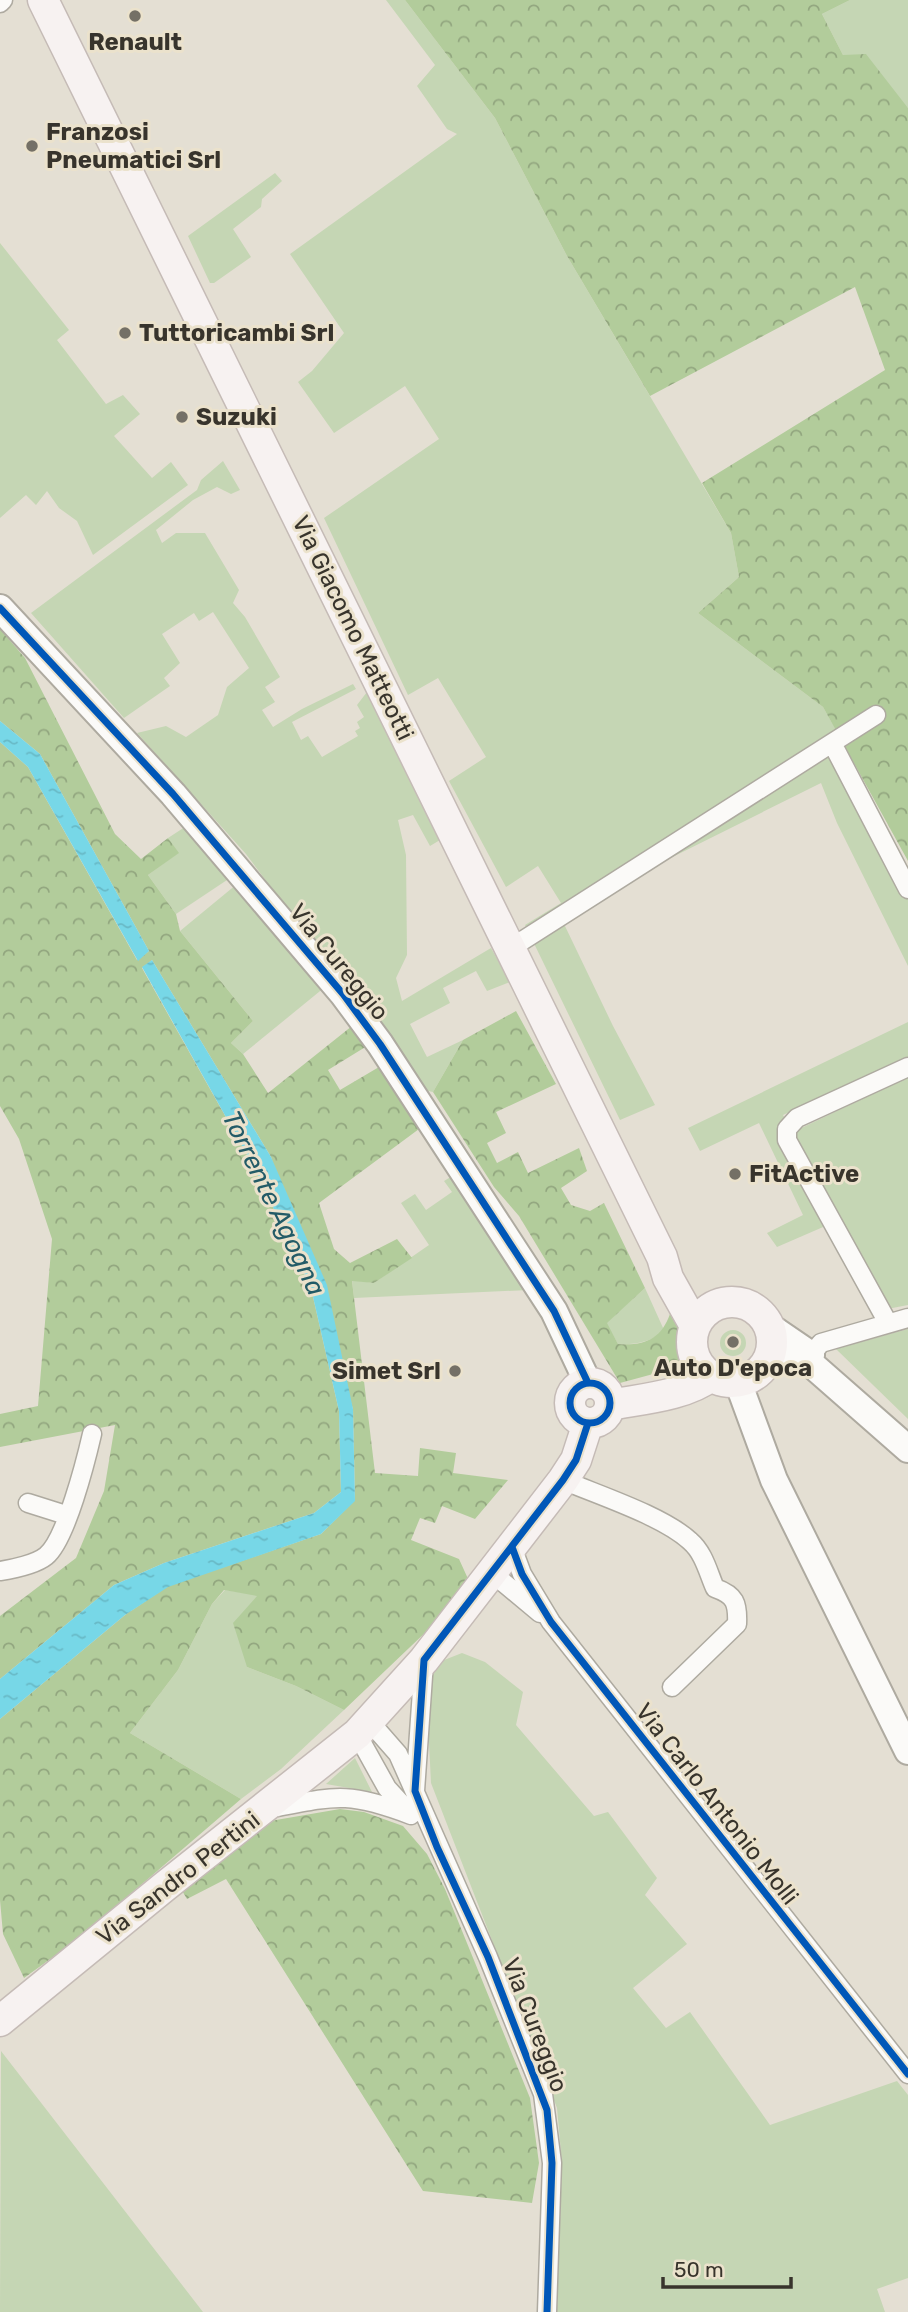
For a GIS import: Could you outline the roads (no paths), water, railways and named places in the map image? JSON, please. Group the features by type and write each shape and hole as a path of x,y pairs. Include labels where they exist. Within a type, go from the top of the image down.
{"main road":[{"name":"Via Giacomo Matteotti","path":"43,0 662,1257 690,1291 703,1317"},
{"name":"Via Cureggio","path":"0,608 173,794 343,994 380,1044 554,1311 588,1383"},
{"path":"908,1449 811,1359 770,1327 759,1311 742,1303 723,1302 703,1317 692,1345 716,1375 748,1445 774,1480 908,1751"},
{"path":"599,1414 674,1392 716,1375 758,1374 767,1363 773,1345 770,1327"},
{"path":"767,1363 793,1357 811,1359"},
{"path":"364,1728 424,1660 576,1460 599,1414 603,1388 588,1383"},
{"name":"Via Sandro Pertini","path":"0,2021 164,1886 364,1728"}],"street":[{"path":"511,948 876,715"},
{"path":"832,743 908,889"},
{"path":"888,1323 788,1140 787,1129 797,1118 908,1067"},
{"path":"811,1359 821,1343 908,1318"},
{"path":"0,1571 45,1557 58,1543 83,1472 92,1434"},
{"path":"563,1480 672,1527 691,1541 702,1556 715,1588 730,1594 738,1605 737,1624 672,1687"},
{"path":"28,1503 66,1515"},
{"name":"Via Carlo Antonio Molli","path":"512,1547 522,1574 551,1622 908,2074"},
{"name":"Via Carlo Antonio Molli","path":"492,1573 551,1622"},
{"path":"415,1791 424,1660"},
{"path":"364,1728 398,1754 437,1847"},
{"path":"364,1728 387,1788 437,1847"},
{"path":"264,1809 340,1796 368,1800 411,1815"},
{"name":"Via Cureggio","path":"437,1847 488,1957 547,2110 552,2163 547,2312"}],"water":[{"path":"0,721 40,754 149,951 138,961 28,767 0,742"},
{"name":"Torrente Agogna","path":"152,960 271,1157 327,1285 353,1409 355,1501 321,1534 168,1587 125,1615 0,1719 0,1679 114,1585 164,1563 314,1513 341,1492 339,1411 311,1288 255,1169 142,967"}],"place":[{"name":"Renault","path":"135,16"},
{"name":"Franzosi Pneumatici Srl","path":"32,146"},
{"name":"Tuttoricambi Srl","path":"125,333"},
{"name":"Suzuki","path":"182,417"},
{"name":"FitActive","path":"735,1174"},
{"name":"Auto D'epoca","path":"733,1342"},
{"name":"Simet Srl","path":"455,1371"}]}
